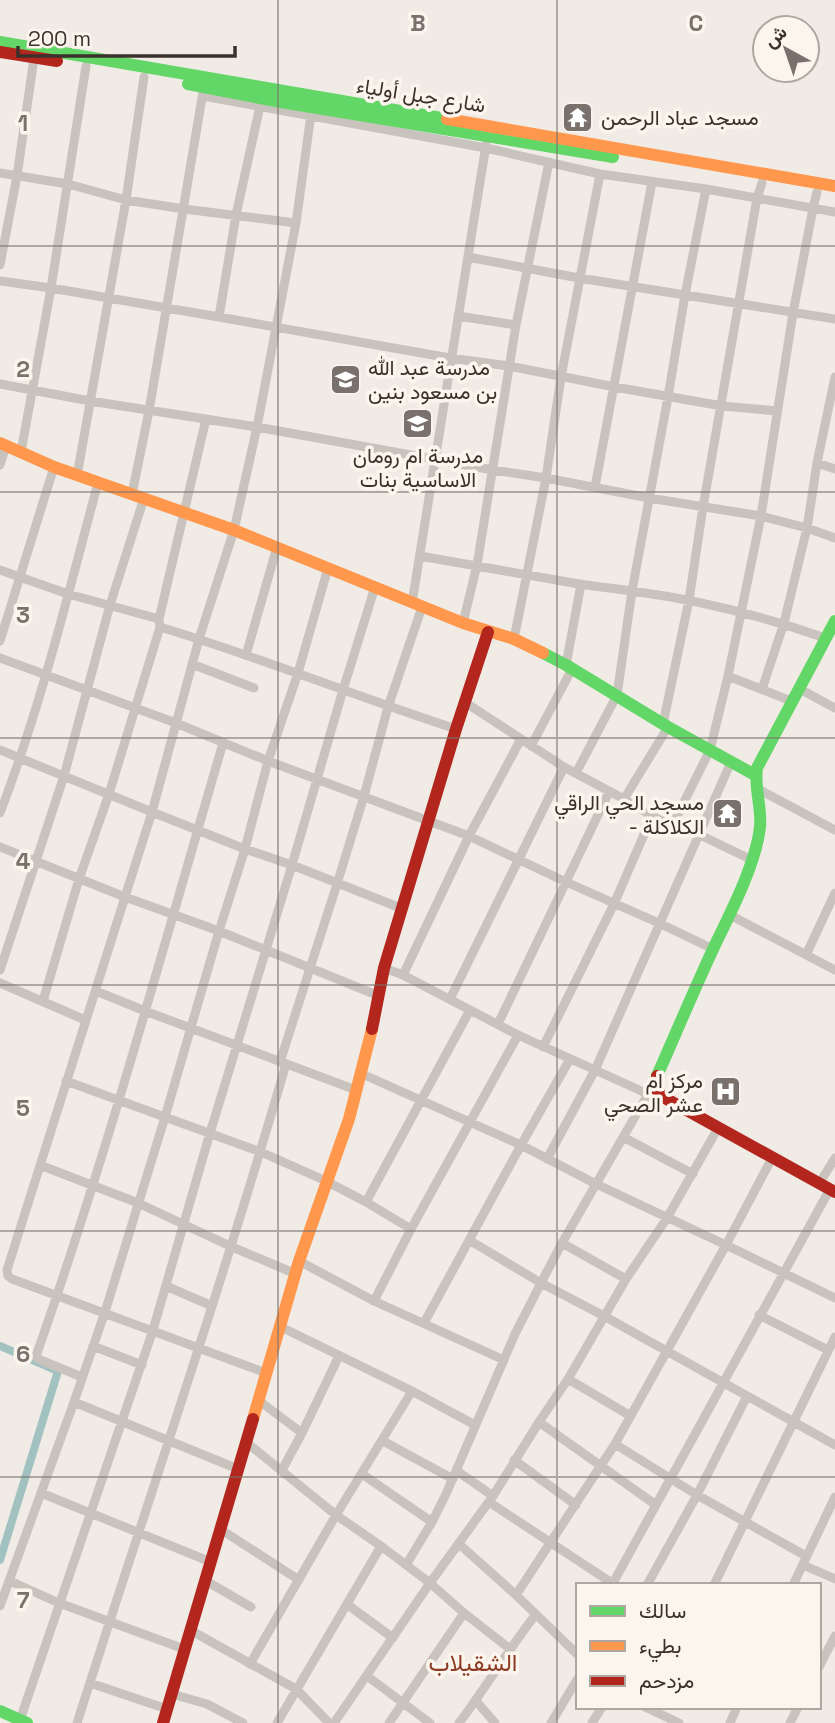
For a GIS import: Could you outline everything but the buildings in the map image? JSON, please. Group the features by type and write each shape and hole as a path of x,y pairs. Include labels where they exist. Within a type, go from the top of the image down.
{"street":[{"name":"شارع جبل أولياء","path":"0,42 835,186"},
{"name":"شارع جبل أولياء","path":"0,52 144,77 203,92 487,142 835,195"},
{"path":"0,265 17,176 34,58"},
{"path":"21,452 51,288 86,66"},
{"path":"77,476 126,200 144,77"},
{"path":"0,970 64,776 138,496 149,411 203,92 260,106 311,111 296,223 277,327 234,530 199,639 152,812 7,1266 7,1274 12,1279 266,1373"},
{"path":"219,317 236,215 260,106"},
{"path":"77,1723 261,1152 283,1063 364,796 417,605 420,556 487,142 549,162 600,174 706,189 835,212"},
{"path":"463,623 477,565 516,325 549,162"},
{"path":"0,173 68,184 126,200 296,223"},
{"path":"514,639 547,478 561,376 600,174"},
{"path":"595,487 652,182"},
{"path":"624,799 666,725 738,303 762,183"},
{"path":"576,773 617,695 632,590 706,189"},
{"path":"672,826 710,750 728,676 761,516 793,313 817,192"},
{"path":"468,257 835,320"},
{"path":"0,282 51,288 509,366 722,406 777,411"},
{"path":"457,316 516,325"},
{"path":"762,690 784,623 807,528 835,376"},
{"path":"0,384 761,516 835,538"},
{"path":"43,1001 160,623 206,419"},
{"path":"0,465 3,445 77,476 234,530 463,623 514,639 569,667 731,762 756,782 835,830"},
{"path":"817,463 835,469"},
{"path":"0,641 54,467"},
{"path":"0,813 21,758 46,675 98,483"},
{"path":"246,655 277,547"},
{"path":"420,556 689,600 742,611 825,638"},
{"path":"0,1606 105,1312 328,568"},
{"path":"0,570 68,594 110,605 388,707 456,729"},
{"path":"531,746 569,667 581,584"},
{"path":"0,1711 23,1721 60,1603 142,1365 375,587"},
{"path":"406,1565 432,1522 455,1475 515,1334 541,1283 623,1137 652,1092 752,860 760,826 756,782 764,752 835,621"},
{"path":"163,1723 299,1261 349,1119 371,1036 384,968 488,632"},
{"path":"0,658 469,836 713,949"},
{"path":"192,664 254,688"},
{"path":"728,676 791,701"},
{"path":"798,688 835,708"},
{"path":"466,704 564,767 652,816 752,860"},
{"path":"403,975 469,836 521,739"},
{"path":"82,1377 36,1357 119,1100 223,743"},
{"path":"0,750 245,849 403,909"},
{"path":"547,1159 595,1070 731,762"},
{"path":"450,999 564,767"},
{"path":"498,1024 609,792"},
{"path":"543,1047 614,904 652,816"},
{"path":"0,847 379,996"},
{"path":"806,955 834,899"},
{"path":"730,915 835,970"},
{"path":"384,968 403,975 543,1047 652,1092 828,1189"},
{"path":"0,983 85,1020"},
{"path":"96,991 356,1090"},
{"path":"366,1202 470,1010"},
{"path":"374,1301 519,1035"},
{"path":"424,1323 570,1059"},
{"path":"360,1073 521,1145 596,1184 835,1298"},
{"path":"66,1081 261,1152 326,1181 411,1229"},
{"path":"190,1630 296,1689 331,1723 491,1499 568,1378 626,1279 667,1218 718,1128"},
{"path":"623,1137 693,1174"},
{"path":"516,1595 615,1444 772,1158"},
{"path":"615,1583 828,1189 835,1158"},
{"path":"40,1165 138,1203 230,1247 296,1274"},
{"path":"469,1240 541,1283 835,1445"},
{"path":"562,1243 626,1279"},
{"path":"299,1261 374,1301 504,1360"},
{"path":"166,1286 212,1306"},
{"path":"760,1315 828,1350"},
{"path":"281,1327 475,1425"},
{"path":"715,1583 835,1337"},
{"path":"93,1346 142,1365"},
{"path":"282,1470 339,1356"},
{"path":"568,1378 629,1415"},
{"path":"250,1664 412,1391"},
{"path":"648,1583 747,1396"},
{"path":"258,1400 302,1433"},
{"path":"74,1402 238,1469"},
{"path":"539,1422 656,1505"},
{"path":"383,1441 455,1475 612,1583"},
{"path":"246,1442 336,1515 430,1583 510,1649"},
{"path":"615,1444 835,1579"},
{"path":"514,1460 576,1505"},
{"path":"362,1474 432,1522"},
{"path":"41,1493 211,1562"},
{"path":"794,1583 835,1497"},
{"path":"220,1529 299,1580"},
{"path":"459,1544 576,1653"},
{"path":"277,1723 382,1546"},
{"path":"10,1580 60,1603 184,1649"},
{"path":"206,1581 251,1607"},
{"path":"348,1605 393,1638"},
{"path":"388,1723 464,1613"},
{"path":"459,1723 536,1614"},
{"path":"821,1663 835,1636"},
{"path":"367,1676 430,1723"},
{"path":"551,1723 576,1681"},
{"path":"90,1682 167,1709"},
{"path":"172,1694 206,1704 243,1723"},
{"path":"476,1701 495,1723"},
{"path":"652,1709 679,1723"}],"waterway":[{"path":"0,1346 58,1371 0,1560"}],"traffic: fast":[{"path":"0,42 447,119"},
{"path":"188,84 613,157"},
{"path":"657,1076 742,888 753,857 760,827 757,768 835,621"},
{"path":"543,653 755,775"},
{"path":"0,1711 27,1723"}],"traffic: slow":[{"path":"447,119 835,186"},
{"path":"0,443 54,467 234,530 463,623 514,639 543,653"},
{"path":"253,1419 299,1261 349,1119 372,1029"}],"traffic: jam":[{"path":"0,52 57,61"},
{"path":"372,1029 384,968 488,632"},
{"path":"657,1076 656,1089 663,1097 835,1192"},
{"path":"163,1723 253,1419"}],"place":[{"name":"مسجد عباد الرحمن","path":"578,117"},
{"name":"مدرسة عبد الله بن مسعود بنين","path":"345,379"},
{"name":"مدرسة ام رومان الاساسية بنات","path":"418,423"},
{"name":"مسجد الحي الراقي - الكلاكلة","path":"727,814"},
{"name":"مركز ام عشر الصحي","path":"726,1092"}],"district":[{"name":"الشقيلاب","path":"473,1662"}]}
